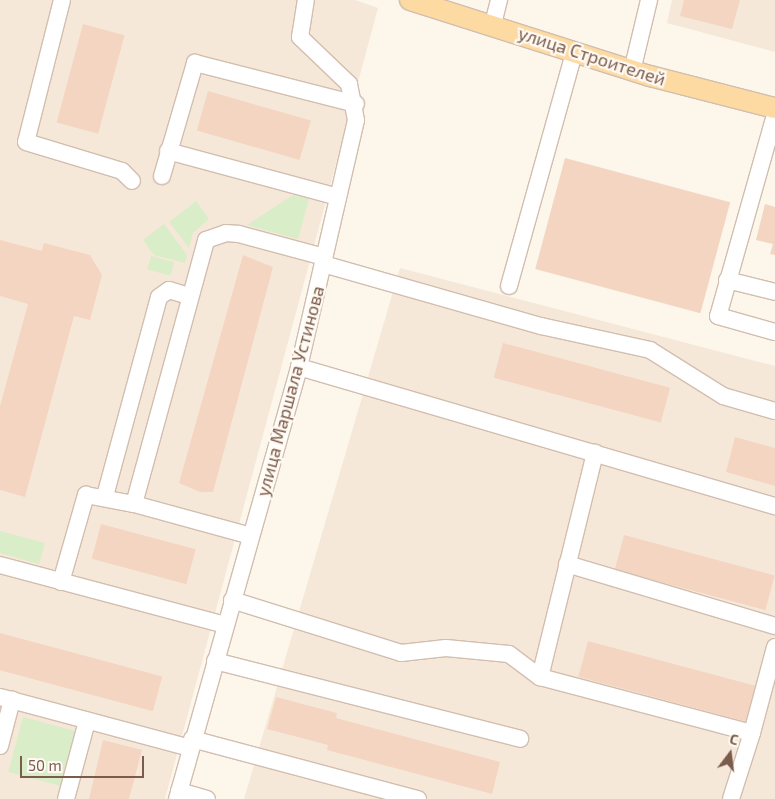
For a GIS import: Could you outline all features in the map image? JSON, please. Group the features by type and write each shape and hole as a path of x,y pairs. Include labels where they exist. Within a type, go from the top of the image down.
{"main road":[{"name":"улица Строителей","path":"410,0 493,24 632,71 775,108"}],"street":[{"path":"62,0 26,142 122,171 132,181"},
{"path":"306,0 300,37 350,84 356,104"},
{"path":"493,24 499,0"},
{"path":"632,71 649,0"},
{"path":"509,286 574,52"},
{"path":"162,176 195,63 356,104"},
{"name":"улица Маршала Устинова","path":"178,795 299,367 338,197 356,104"},
{"path":"775,115 718,316 775,332"},
{"path":"168,151 338,197"},
{"path":"134,504 201,248 216,235 238,234 541,326 650,350 723,396 775,411"},
{"path":"728,280 775,292"},
{"path":"105,496 159,297 169,290 189,296"},
{"path":"299,367 775,506"},
{"path":"540,677 595,454"},
{"path":"61,582 83,500 92,493 251,536"},
{"path":"567,564 775,626"},
{"path":"0,565 226,626"},
{"path":"232,600 400,653 446,648 509,654 540,677 752,733"},
{"path":"731,799 752,733 775,647"},
{"path":"215,662 520,739"},
{"path":"0,746 6,699 418,799"},
{"path":"66,799 87,720"},
{"path":"178,795 207,799"}],"shaded area":[{"path":"0,0 355,0 378,8 165,799 0,799"},
{"path":"672,0 775,0 775,52 667,23"},
{"path":"400,268 775,366 775,799 244,799"}],"green space":[{"path":"293,195 309,199 298,239 247,225"},
{"path":"196,201 209,219 193,233 189,248 169,222"},
{"path":"164,224 187,255 185,263 154,255 143,240"},
{"path":"151,256 174,262 171,276 147,270"},
{"path":"0,531 45,543 39,564 0,553"},
{"path":"23,717 75,731 60,786 8,772"}],"building":[{"path":"684,0 740,0 732,29 680,16"},
{"path":"83,24 125,35 98,134 57,123"},
{"path":"208,91 311,120 300,160 197,130"},
{"path":"565,158 730,202 700,313 535,269"},
{"path":"765,204 775,207 775,255 770,254 773,244 756,240"},
{"path":"0,240 42,251 44,243 90,255 102,275 90,320 74,316 25,497 0,490 0,406 28,304 0,296"},
{"path":"243,255 273,267 213,492 200,492 179,483"},
{"path":"503,343 670,388 661,423 494,378"},
{"path":"735,437 775,448 775,486 726,472"},
{"path":"101,524 196,549 186,584 92,559"},
{"path":"624,535 775,575 765,610 615,570"},
{"path":"0,633 162,676 153,711 0,670"},
{"path":"588,641 755,686 746,722 578,677"},
{"path":"276,697 337,713 336,718 500,762 492,794 327,750 328,745 267,729"},
{"path":"103,740 142,750 129,799 89,799"}]}
